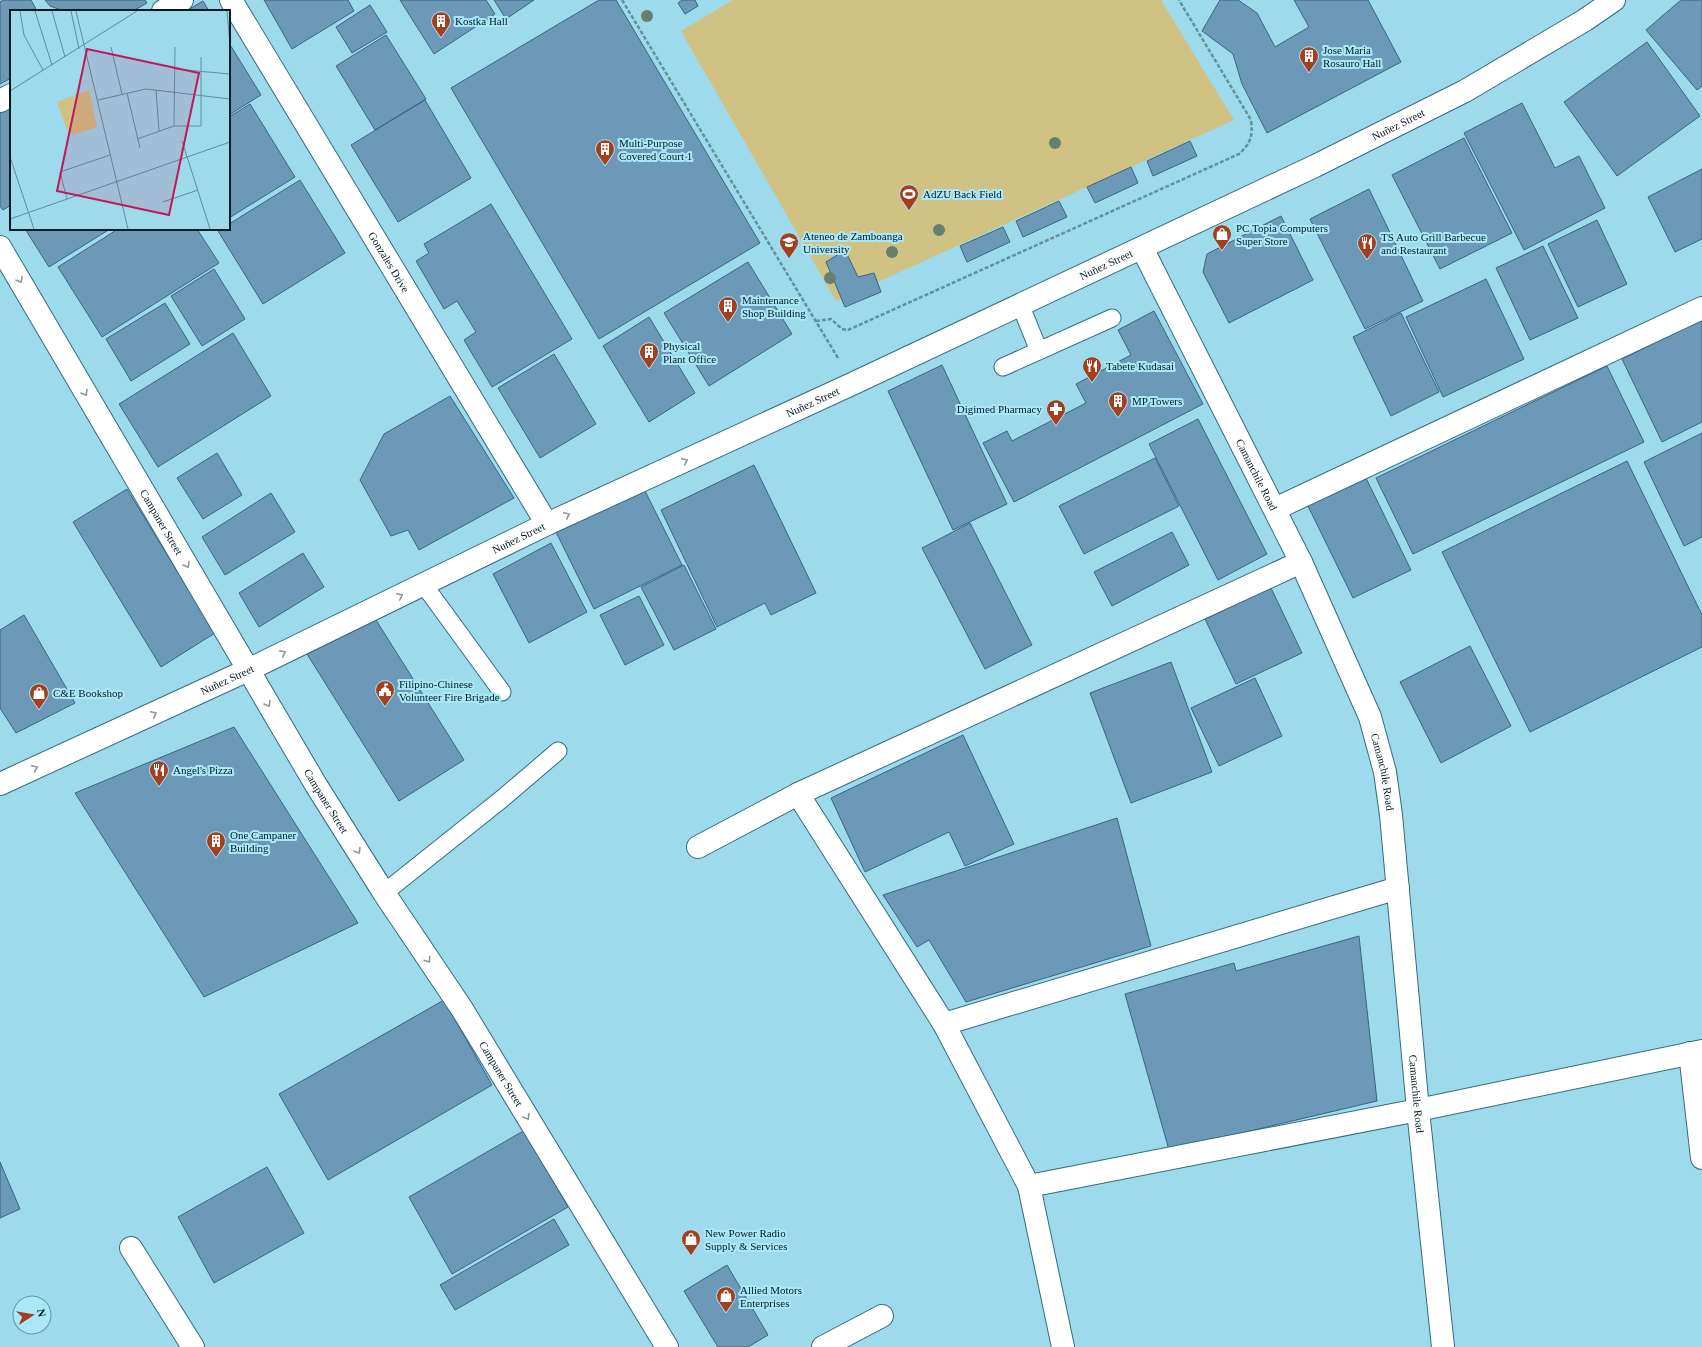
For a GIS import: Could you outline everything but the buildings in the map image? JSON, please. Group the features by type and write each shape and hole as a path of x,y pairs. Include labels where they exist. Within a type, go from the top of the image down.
{"street":[{"path":"164,10 182,0"},
{"name":"Gonzales Drive","path":"231,0 547,524"},
{"name":"Nuñez Street","path":"0,784 248,670 547,524 852,384 1308,169 1465,91 1585,20 1614,0"},
{"path":"0,101 10,96"},
{"name":"Campaner Street","path":"0,247 316,785 384,893 462,1009 667,1347"},
{"name":"Camanchile Road","path":"1142,248 1301,562 1370,717 1385,772 1391,815 1418,1110 1443,1347"},
{"path":"1275,509 1702,308"},
{"path":"698,847 798,794 1301,562"},
{"path":"798,794 944,1024 1029,1186 1063,1347"},
{"path":"944,1024 1398,888"},
{"path":"1029,1186 1418,1110 1696,1052 1702,1158"},
{"path":"131,1248 193,1347"},
{"path":"823,1347 882,1316"}],"lane":[{"path":"1020,304 1039,352"},
{"path":"1003,367 1112,318"},
{"path":"424,585 502,692"},
{"path":"384,893 558,751"}],"path":[{"path":"622,0 816,321 852,384"},
{"path":"816,321 831,319 842,329 848,330 1239,154 1247,146 1252,134 1251,120 1179,0"}],"shaded area":[{"name":"AdZU Back Field","path":"733,0 1161,0 1234,120 836,301 681,31"}],"place":[{"name":"Kostka Hall","path":"441,38"},
{"name":"Jose Maria Rosauro Hall","path":"1309,73"},
{"name":"Multi-Purpose Covered Court 1","path":"605,166"},
{"name":"AdZU Back Field","path":"909,211"},
{"name":"PC Topia Computers Super Store","path":"1222,251"},
{"name":"Ateneo de Zamboanga University","path":"789,259"},
{"name":"TS Auto Grill Barbecue and Restaurant","path":"1367,260"},
{"name":"Maintenance Shop Building","path":"728,323"},
{"name":"Physical Plant Office","path":"649,369"},
{"name":"Tabete Kudasai","path":"1092,383"},
{"name":"MP Towers","path":"1118,418"},
{"name":"Digimed Pharmacy","path":"1056,426"},
{"name":"Filipino-Chinese Volunteer Fire Brigade","path":"385,707"},
{"name":"C&E Bookshop","path":"39,710"},
{"name":"Angel's Pizza","path":"159,787"},
{"name":"One Campaner Building","path":"216,858"},
{"name":"New Power Radio Supply & Services","path":"691,1256"},
{"name":"Allied Motors Enterprises","path":"726,1313"}]}
